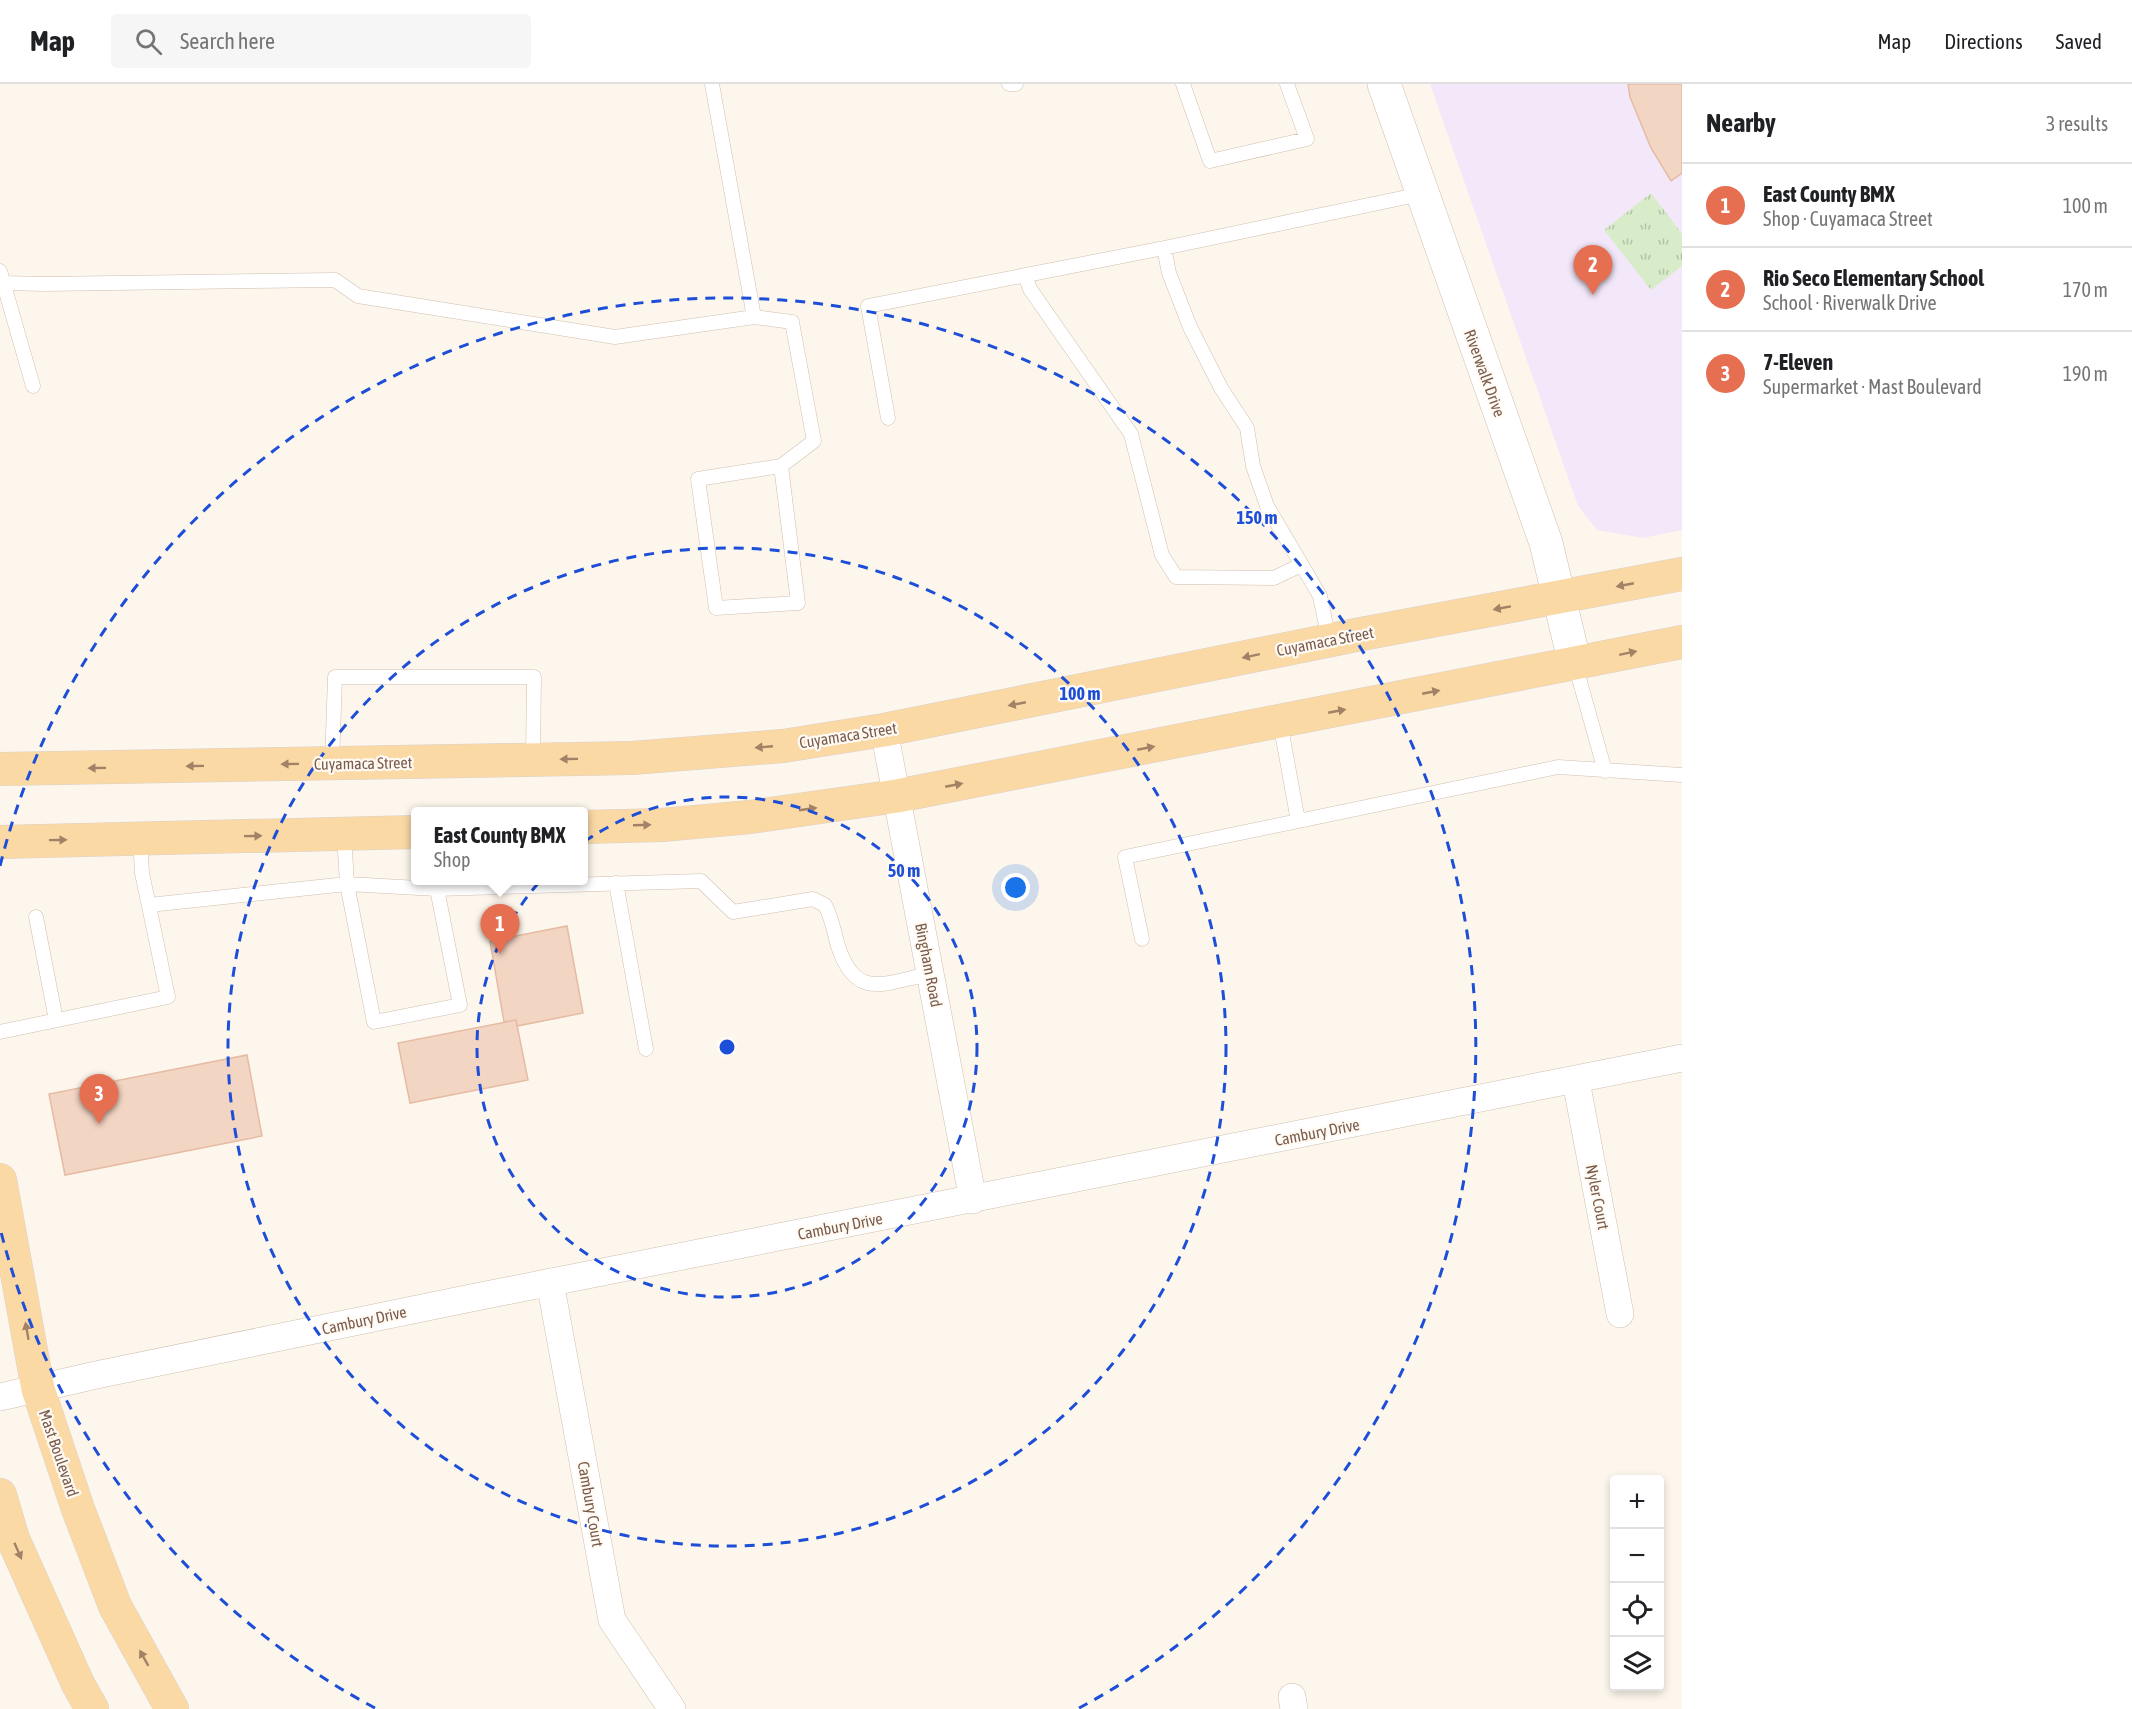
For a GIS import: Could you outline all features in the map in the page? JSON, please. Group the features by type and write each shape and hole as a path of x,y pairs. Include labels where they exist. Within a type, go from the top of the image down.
{"main road":[{"name":"Cuyamaca Street","path":"0,769 632,758 783,746 884,730 1329,640 1682,574"},
{"path":"588,827 662,825 750,817 897,796 1682,642"},
{"path":"0,842 411,832"},
{"name":"Mast Boulevard","path":"0,1180 38,1389 78,1509 115,1606 172,1709"},
{"path":"0,1495 12,1539 78,1684 92,1709"}],"street":[{"name":"Riverwalk Drive","path":"1383,84 1546,543 1575,664"},
{"name":"Bingham Road","path":"884,730 973,1200"},
{"name":"Cambury Drive","path":"0,1398 126,1369 550,1282 1576,1081 1682,1058"},
{"name":"Nyler Court","path":"1576,1081 1620,1314"},
{"name":"Cambury Court","path":"550,1282 612,1620 672,1709"}],"lane":[{"path":"712,84 754,317"},
{"path":"1009,84 1016,84"},
{"path":"1183,84 1210,161 1307,139 1287,84"},
{"path":"888,418 868,306 1164,248 1421,194"},
{"path":"1164,248 1169,273 1190,327 1221,388 1247,428 1253,466 1267,506 1320,596 1329,640"},
{"path":"1025,275 1030,288 1131,434 1162,555 1176,577 1274,578 1301,565"},
{"path":"33,386 2,277 44,284 335,280 357,296 615,337 754,317 792,322 814,441 781,466 698,479 716,608 798,603 781,466"},
{"path":"1575,664 1605,771"},
{"path":"332,764 335,677 534,677 533,760"},
{"path":"1280,722 1298,821"},
{"path":"1142,939 1125,857 1558,767 1682,775"},
{"path":"344,834 346,884 374,1022 460,1005 437,889"},
{"path":"0,1032 168,997 142,873 140,838"},
{"path":"588,884 701,881 733,912 813,898 825,905 844,960 853,976 860,981 874,984 930,974"},
{"path":"616,883 646,1049"},
{"path":"149,905 346,884 437,889 556,885"},
{"path":"36,917 56,1020"}],"shaded area":[{"path":"1430,84 1682,84 1682,530 1643,538 1597,530 1578,506"}],"green space":[{"path":"1651,193 1682,234 1682,266 1651,290 1604,230"}],"building":[{"path":"1628,84 1682,84 1682,173 1671,181 1651,148 1630,97"},
{"path":"567,926 583,1013 517,1026 516,1020 504,1022 490,941"},
{"path":"516,1020 528,1080 410,1103 398,1043"},
{"path":"247,1055 262,1136 65,1175 49,1094"}],"place":[{"name":"Rio Seco Elementary School","path":"1593,295"},
{"name":"East County BMX","path":"500,954"},
{"name":"7-Eleven","path":"99,1124"}]}
